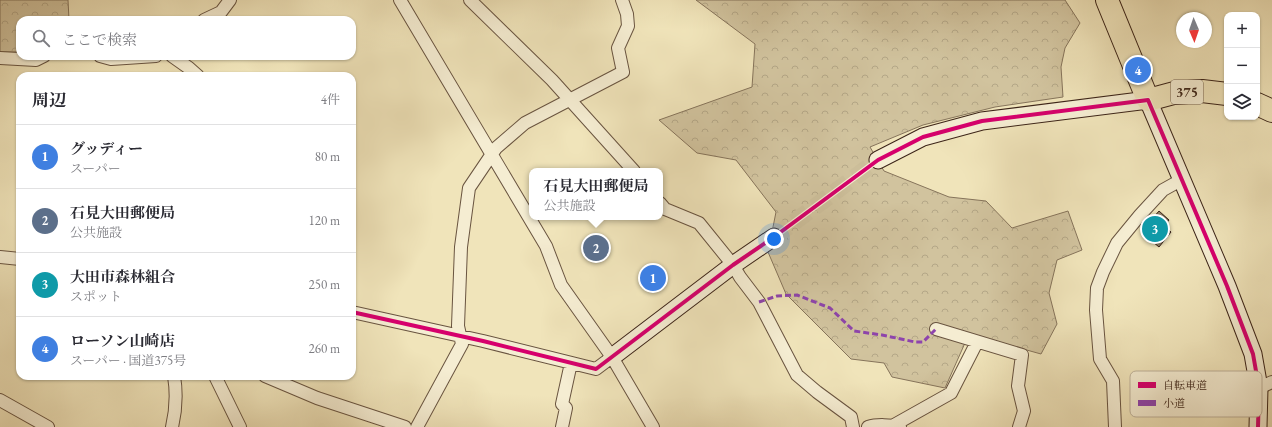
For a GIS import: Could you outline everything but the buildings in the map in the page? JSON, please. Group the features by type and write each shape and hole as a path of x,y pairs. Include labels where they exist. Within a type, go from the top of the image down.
{"highway":[{"path":"1107,0 1148,100"},
{"name":"375","path":"1148,100 1174,93 1195,91 1224,94"},
{"path":"1260,105 1272,111"}],"street":[{"path":"212,16 221,12 230,0"},
{"path":"400,0 529,217"},
{"path":"470,0 552,80 631,168"},
{"path":"417,427 462,344 458,326 461,247 469,188 496,148 525,123 568,99 623,72 618,48 628,26 627,14 622,0"},
{"path":"0,58 16,59"},
{"path":"178,60 194,72"},
{"path":"878,160 923,137 982,121 1148,100 1227,286 1260,371"},
{"path":"1115,427 1113,381 1100,359 1096,310 1097,288 1117,243 1163,190 1181,180"},
{"path":"663,207 665,209 699,223 733,265 759,302 797,375 851,417 853,427"},
{"path":"531,220 546,246 561,285 612,357 652,427"},
{"path":"356,313 596,369 733,265 774,237"},
{"path":"0,257 16,259"},
{"path":"936,329 1022,355 1018,386 1024,411 1019,427"},
{"path":"868,427 898,426 951,393 976,342"},
{"path":"562,427 566,408 562,404 571,363"},
{"path":"1262,375 1266,385 1262,406"},
{"path":"172,427 176,412 177,389 175,380"},
{"path":"217,380 240,427"},
{"path":"274,380 317,398 398,426"},
{"path":"0,400 48,427"},
{"path":"1258,427 1260,417"}],"green space":[{"path":"0,0 68,0 69,16 16,16 16,52 0,52"},
{"path":"696,0 1065,0 1080,23 1065,48 1061,67 1063,97 995,107 923,125 870,147 884,171 949,197 986,201 1012,228 1068,211 1082,250 1057,260 1049,293 1057,324 1041,354 969,334 945,388 892,377 884,363 851,359 786,294 768,252 776,212 736,160 697,153 659,120 752,87 755,44"}],"tunnel":[{"path":"774,237 878,160"}],"marked path":[{"path":"759,302 777,296 797,295 830,308 854,331 915,342 923,342 936,329"}],"cycle path":[{"path":"356,313 483,341 596,369 733,265 774,237 878,160 923,137 982,121 1148,100 1227,286 1253,354 1256,371"},
{"path":"1258,417 1258,427"}],"place":[{"name":"ローソン山崎店","path":"1138,70"},
{"name":"大田市森林組合","path":"1155,229"},
{"name":"石見大田郵便局","path":"596,248"},
{"name":"グッディー","path":"653,278"}]}
